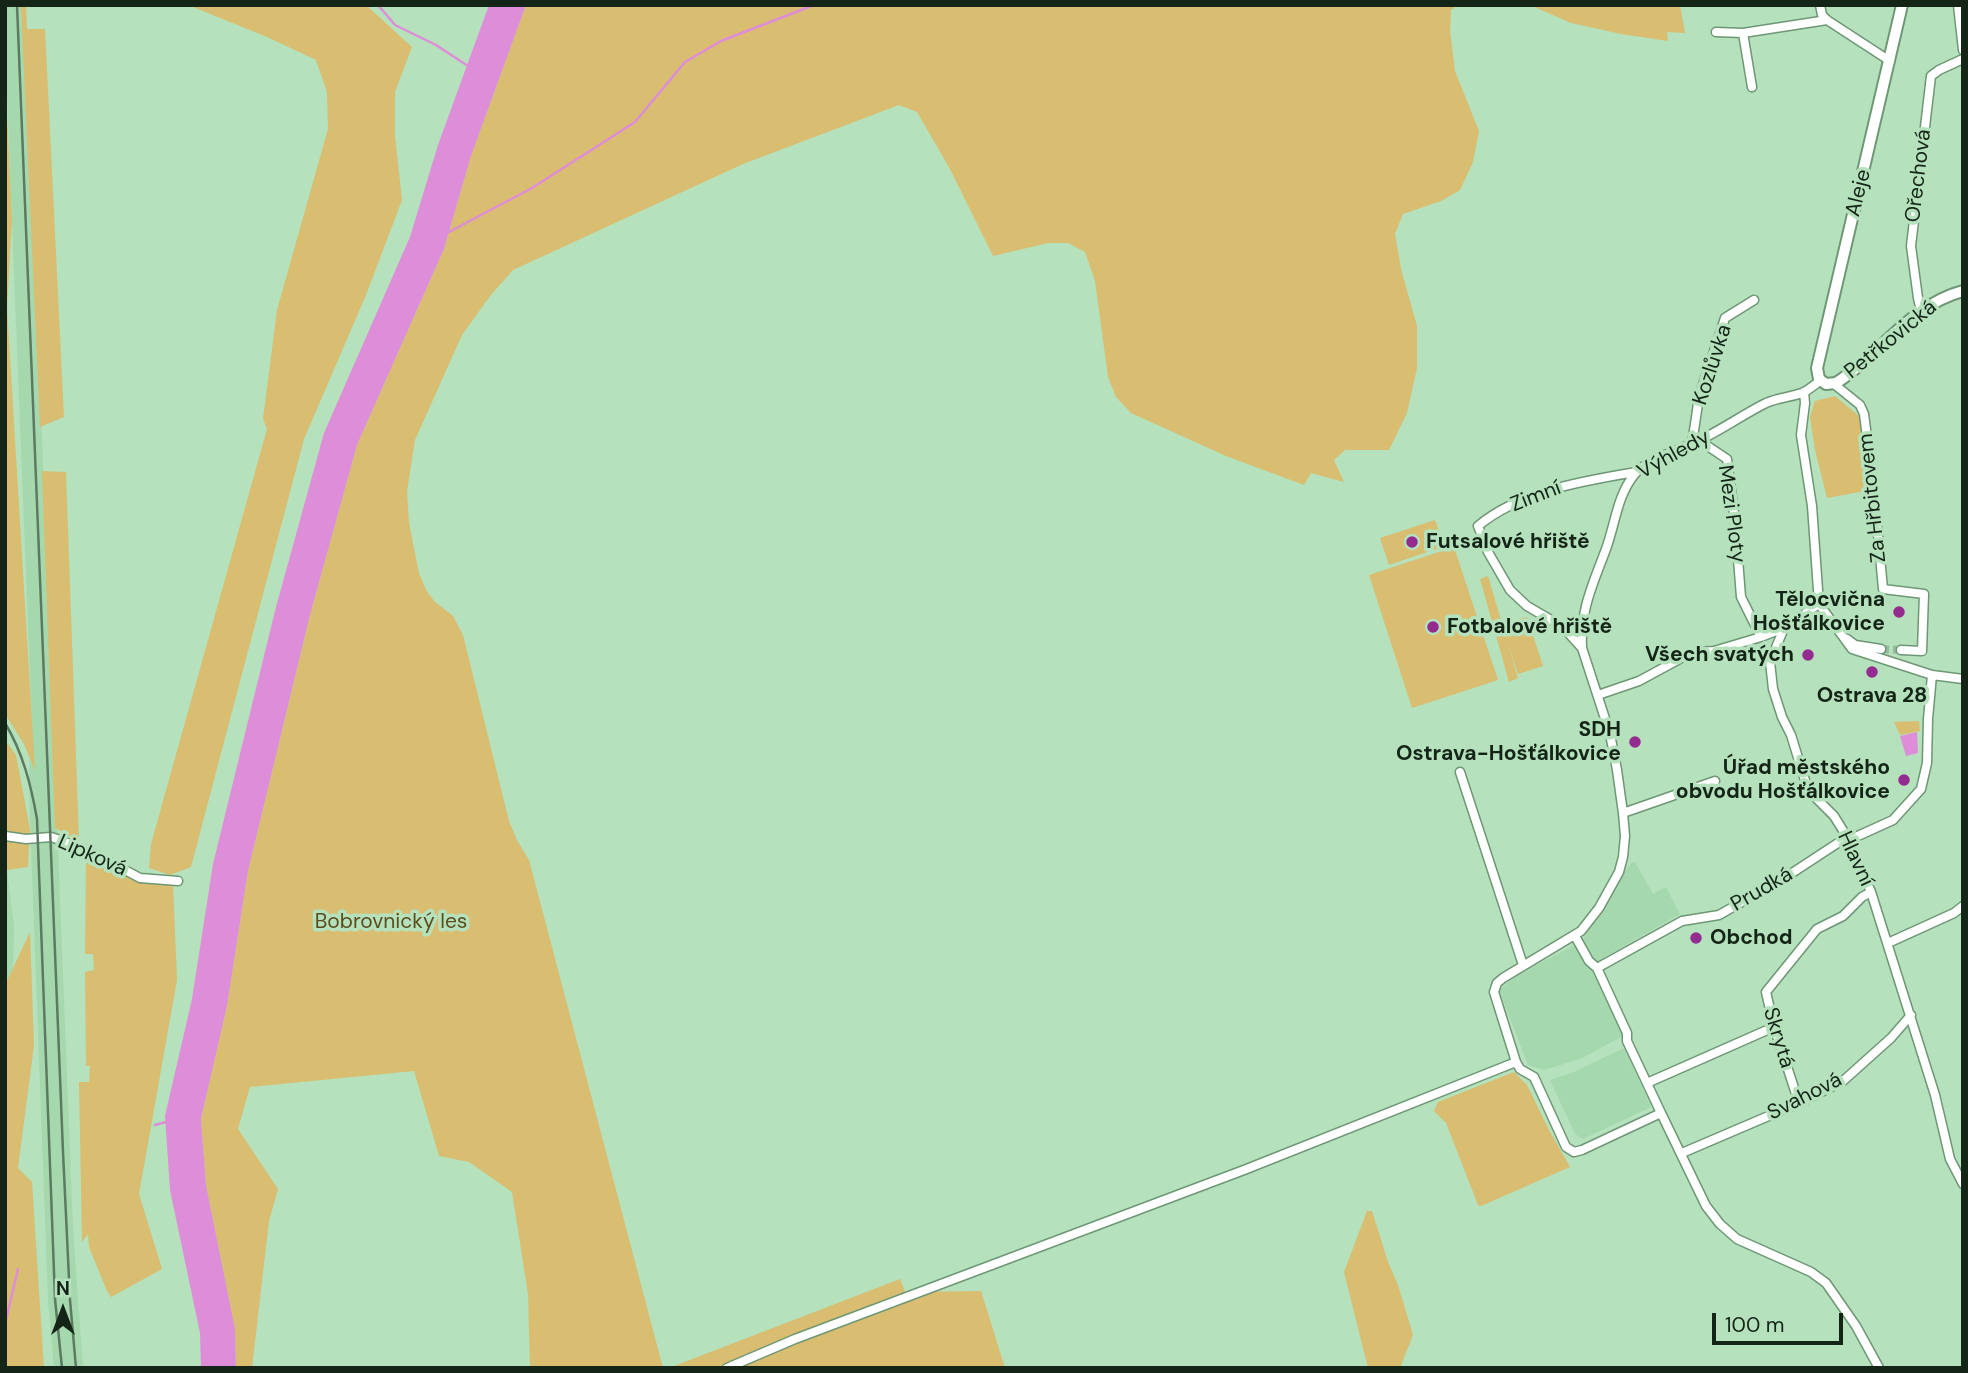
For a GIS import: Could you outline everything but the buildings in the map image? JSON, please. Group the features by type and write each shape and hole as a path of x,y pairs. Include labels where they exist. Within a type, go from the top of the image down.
{"street":[{"path":"1820,5 1822,15 1827,20 1890,61"},
{"name":"Aleje","path":"1820,381 1817,368 1902,5"},
{"path":"1958,5 1963,50"},
{"path":"1716,32 1743,33 1827,20"},
{"path":"1743,33 1752,87"},
{"name":"Ořechová","path":"1921,311 1911,246 1931,76 1963,59"},
{"name":"Petřkovická","path":"1820,381 1834,384 1921,311 1963,291"},
{"name":"Kozlůvka","path":"1696,442 1699,397 1725,318 1754,300"},
{"name":"Výhledy","path":"1517,1062 1494,992 1497,983 1581,931 1619,872 1623,857 1623,813 1610,734 1582,648 1581,622 1626,486 1636,472 1650,463 1696,442 1770,401 1804,392 1820,381"},
{"name":"Za Hřbitovem","path":"1834,384 1862,409 1874,491 1883,589 1924,594 1922,651 1901,650"},
{"path":"1804,392 1801,435 1812,506 1819,604 1852,649 1878,653 1932,675 1963,678"},
{"name":"Mezi Ploty","path":"1696,442 1727,459 1741,597 1761,638"},
{"name":"Zimní","path":"1582,648 1563,627 1527,606 1510,590 1488,552 1478,527 1493,514 1542,494 1574,483 1636,472"},
{"path":"1598,695 1639,681 1687,655 1714,651 1761,638 1784,628 1819,604"},
{"name":"Hlavní","path":"1784,628 1770,662 1773,689 1782,717 1792,738 1808,790 1834,816 1848,839 1871,892 1935,1095 1950,1159 1963,1184"},
{"name":"Prudká","path":"1597,968 1682,921 1719,915 1848,839 1893,820 1921,789 1927,763 1932,675"},
{"path":"1460,772 1523,965"},
{"path":"1623,813 1715,781"},
{"name":"Lipková","path":"5,836 60,839 140,878 178,881"},
{"name":"Skrytá","path":"1799,1103 1774,1027 1766,996 1768,989 1817,929 1843,916 1871,892"},
{"path":"1888,943 1954,913 1963,906"},
{"path":"1575,936 1589,961 1597,968 1647,1083 1706,1206 1737,1240 1811,1272 1826,1283 1856,1326 1880,1368"},
{"name":"Svahová","path":"1682,1153 1799,1103 1847,1077 1891,1038 1911,1015"},
{"path":"1647,1083 1774,1027"},
{"path":"727,1368 832,1325 1244,1170 1517,1062 1520,1069 1534,1077 1566,1147 1574,1152 1661,1113"}],"shaded area":[{"path":"5,5 25,5 73,1229 83,1368 54,1368 48,1299 30,819 32,727"},
{"path":"489,5 526,5 471,156 444,249 357,445 310,615 248,871 227,1006 201,1119 206,1185 235,1329 236,1368 201,1368 200,1333 170,1190 165,1116 192,999 213,864 276,607 324,433 410,237 438,145"},
{"path":"1917,732 1918,753 1906,756 1900,736"},
{"path":"1635,862 1653,894 1666,887 1680,914 1601,959 1593,973 1623,1036 1580,1059 1544,1070 1528,1065 1499,990 1518,975 1582,941 1618,881 1631,863"},
{"path":"5,869 14,927 13,968 5,985"},
{"path":"1624,1048 1651,1107 1583,1139 1575,1134 1550,1080 1574,1072"}],"green space":[{"path":"21,5 26,5 27,29 45,29 64,417 40,427"},
{"path":"188,5 366,5 412,47 395,92 395,136 402,200 366,295 304,439 191,867 170,875 149,868 151,844 267,429 263,419 277,310 328,129 327,92 316,60"},
{"name":"Bobrovnický les","path":"526,5 1458,5 1451,10 1450,31 1455,71 1479,131 1473,162 1460,190 1441,201 1403,214 1395,234 1401,269 1417,326 1417,368 1407,413 1389,450 1345,450 1334,460 1344,482 1311,473 1304,485 1226,456 1131,413 1116,397 1108,377 1095,281 1085,252 1068,243 1048,243 993,256 950,169 917,112 899,105 743,164 513,270 462,335 415,440 407,491 409,523 419,573 426,590 434,601 453,616 463,635 509,821 529,860 663,1368 530,1368 528,1294 512,1192 469,1162 439,1156 414,1071 250,1087 238,1129 278,1189 269,1221 252,1368 236,1368 235,1329 206,1185 201,1119 227,1006 248,871 310,615 357,445 444,249 471,156"},
{"path":"1530,5 1680,5 1685,33 1667,32 1668,41 1621,34 1571,23"},
{"path":"5,73 12,220 7,307 35,771 24,744 5,714"},
{"path":"1835,396 1859,416 1871,490 1827,498 1810,417 1815,401"},
{"path":"42,471 66,472 79,841 55,828"},
{"name":"Futsalové hřiště","path":"1435,520 1445,546 1389,565 1380,538"},
{"name":"Fotbalové hřiště","path":"1454,547 1498,680 1412,708 1369,575"},
{"path":"1488,576 1502,624 1527,617 1543,666 1518,674 1507,641 1518,678 1509,682 1480,579"},
{"path":"1919,721 1920,731 1900,735 1894,722"},
{"path":"5,740 16,755 30,829 28,867 7,870 5,867"},
{"path":"86,857 140,881 173,883 177,980 139,1194 162,1269 111,1297 89,1247 88,1234 82,1242 79,1082 89,1082 90,1066 86,1066 85,972 94,970 93,954 85,954"},
{"path":"30,932 34,1045 18,1168 32,1182 44,1368 5,1368 5,985"},
{"path":"1514,1072 1527,1085 1570,1167 1481,1206 1478,1205 1446,1123 1434,1111 1438,1102"},
{"path":"1367,1211 1372,1211 1413,1335 1400,1368 1368,1368 1344,1272"},
{"path":"900,1279 905,1292 981,1291 1005,1368 669,1368"}],"waterway":[{"path":"378,5 395,25 436,45 468,66"},
{"path":"447,233 532,188 635,122 685,62 721,41 814,5"},
{"path":"155,1125 166,1122"},
{"path":"5,1324 18,1269"}],"tunnel":[{"path":"1881,649 1901,650"}],"railway":[{"path":"17,5 63,1152 76,1368"},
{"path":"5,723 26,770 37,819 55,1299 62,1368"}],"place":[{"name":"Futsalové hřiště","path":"1412,542"},
{"name":"Tělocvična Hošťálkovice","path":"1899,612"},
{"name":"Fotbalové hřiště","path":"1433,627"},
{"name":"Všech svatých","path":"1808,655"},
{"name":"Ostrava 28","path":"1872,672"},
{"name":"SDH Ostrava-Hošťálkovice","path":"1635,742"},
{"name":"Úřad městského obvodu Hošťálkovice","path":"1904,780"},
{"name":"Obchod","path":"1696,938"}]}
